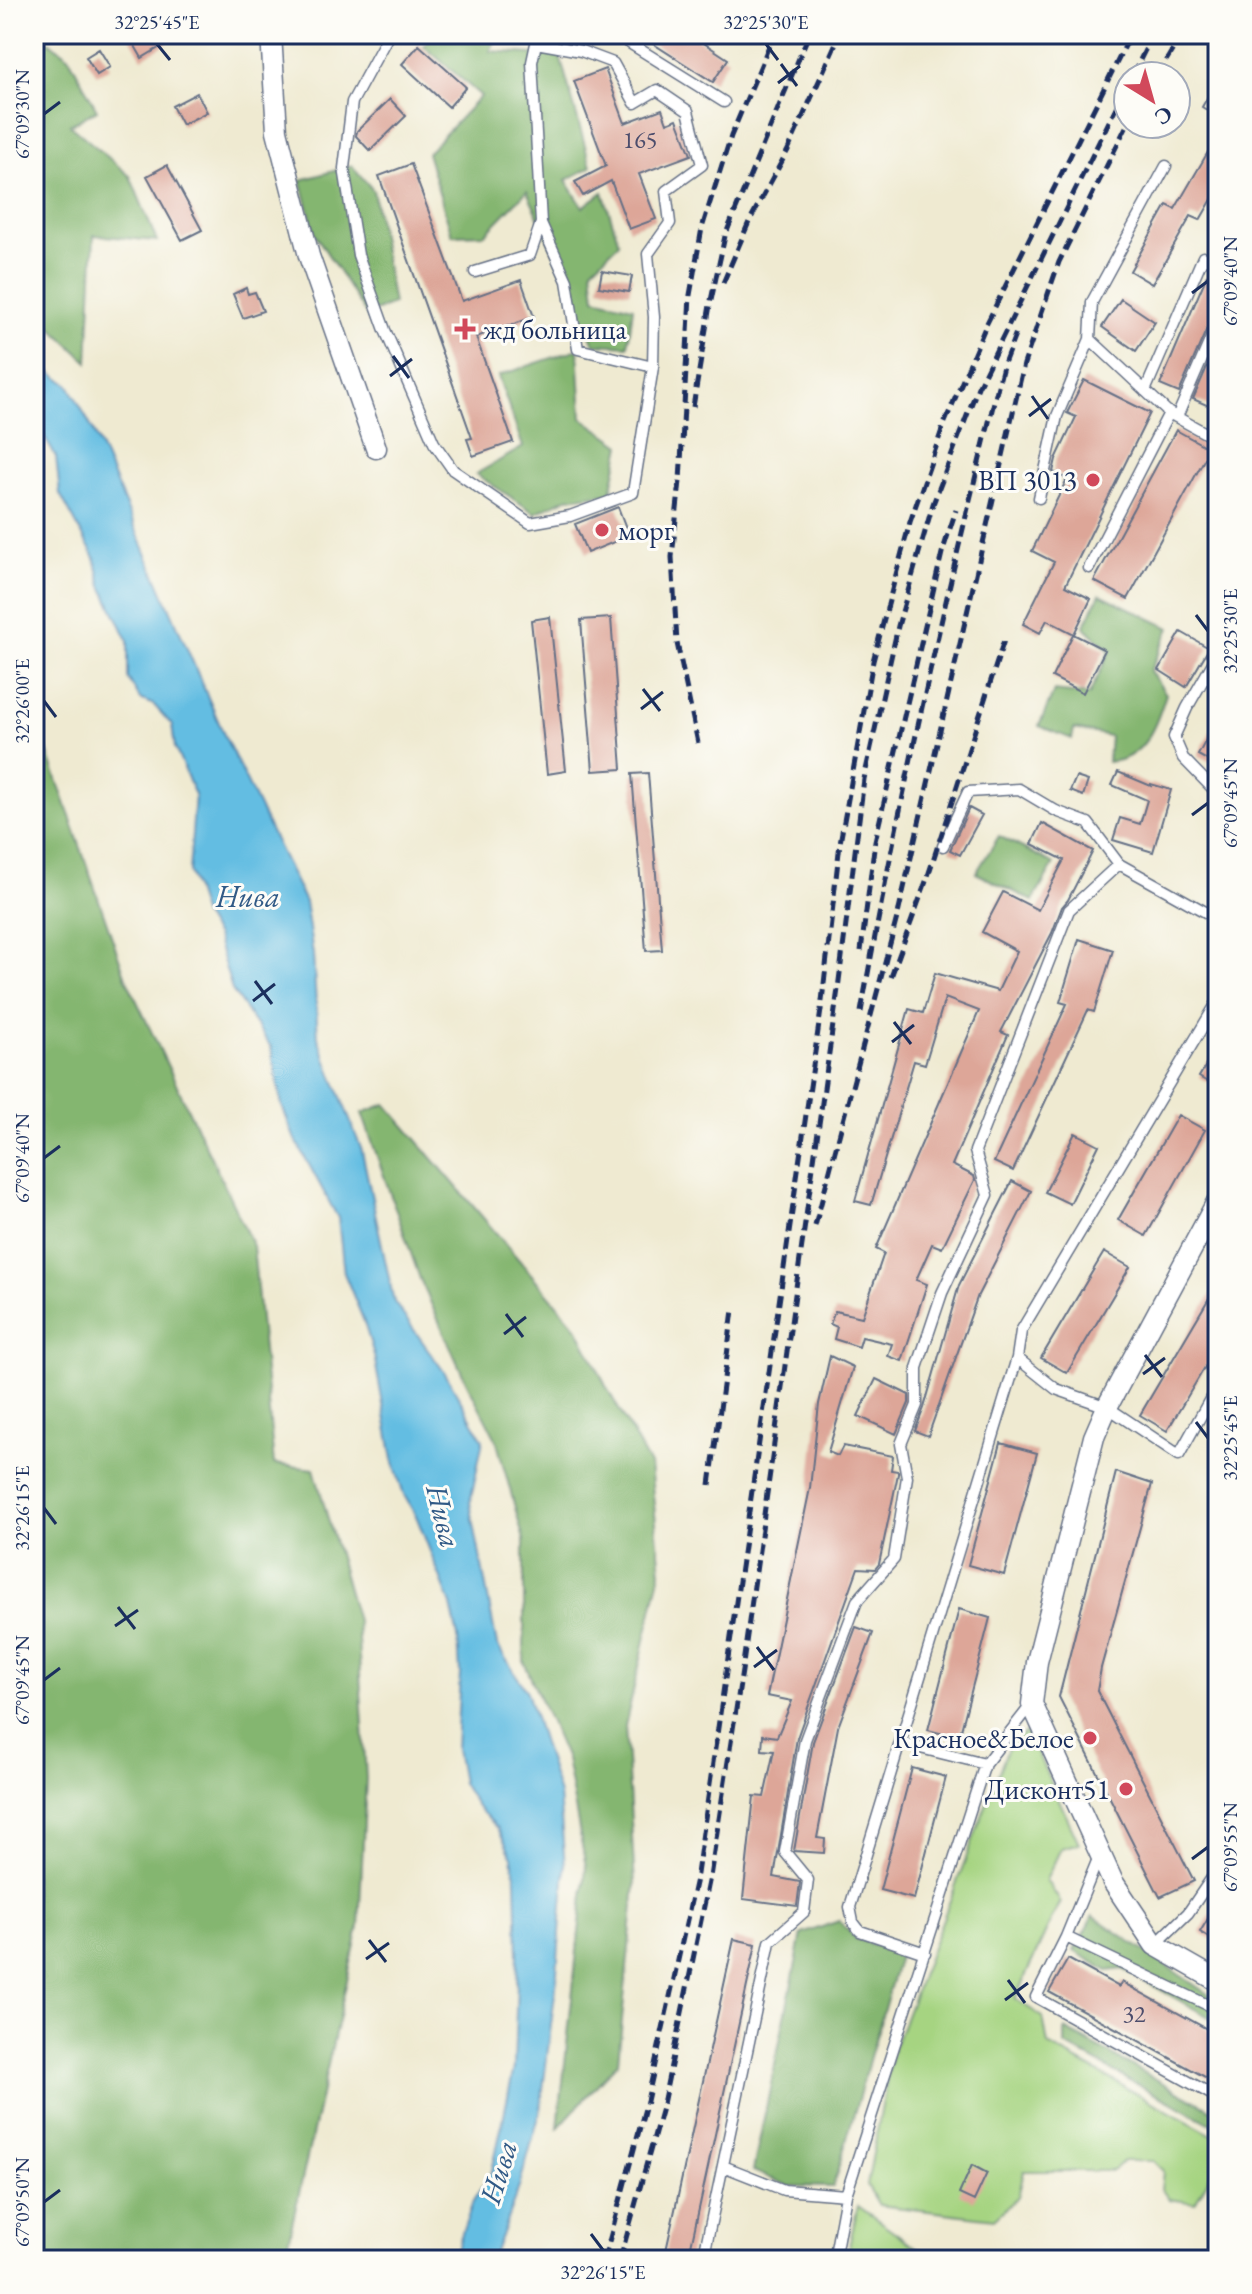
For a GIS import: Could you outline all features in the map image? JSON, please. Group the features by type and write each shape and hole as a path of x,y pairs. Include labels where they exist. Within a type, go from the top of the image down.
{"street":[{"path":"271,34 277,131 309,256 376,448"},
{"path":"1216,1208 1107,1407 1092,1443 1037,1662 1032,1704 1113,1882 1155,1945 1218,1981"}],"lane":[{"path":"389,34 352,102 344,168 358,255 385,330 434,443 453,470 530,523 570,516 633,493 653,367 654,317 648,254 670,223 666,191 702,165 688,111 657,90 635,103 613,63 537,38 532,62 541,223 567,281 578,349 653,367"},
{"path":"615,34 724,102"},
{"path":"1039,498 1057,416 1090,339 1092,302 1166,166"},
{"path":"475,272 530,255 541,223"},
{"path":"1145,391 1203,257 1218,265"},
{"path":"1089,568 1173,415 1218,322"},
{"path":"1090,339 1173,415 1213,437 1218,412"},
{"path":"1218,654 1174,737 1183,758 1218,794"},
{"path":"943,846 968,792 1019,789 1056,811 1088,823 1119,864 1218,919"},
{"path":"703,2260 770,1942 804,1912 808,1880 785,1852 805,1740 857,1601 894,1559 907,1477 901,1444 917,1405 917,1368 942,1293 988,1195 975,1151 1069,910 1119,864"},
{"path":"925,1953 860,1931 853,1922 850,1907 1017,1358 1021,1331 1218,1001"},
{"path":"1017,1358 1056,1389 1107,1407 1179,1455 1218,1385"},
{"path":"834,2260 846,2195 985,1764 1032,1704"},
{"path":"900,1743 985,1764"},
{"path":"1101,1852 1066,1937 1036,1997 1218,2098"},
{"path":"1155,1945 1188,1913 1218,1869"},
{"path":"1066,1937 1218,2010"},
{"path":"723,2166 784,2190 846,2195"}],"green space":[{"path":"34,34 39,34 69,57 97,110 70,125 130,176 157,241 94,235 88,362 34,311"},
{"path":"432,34 499,34 490,51 560,56 591,167 566,180 583,207 603,192 619,243 592,269 595,298 633,307 628,346 594,344 527,191 485,234 452,235 427,153 481,96 424,46"},
{"path":"352,166 373,190 393,304 366,314 315,234 301,180"},
{"path":"578,349 582,418 621,445 611,493 567,498 535,513 476,474 523,447 498,376"},
{"path":"1100,594 1170,628 1150,671 1166,694 1153,729 1131,755 1108,762 1110,736 1074,729 1072,739 1039,726 1054,691 1089,695 1110,651 1084,626"},
{"path":"34,713 126,978 253,1246 274,1464 314,1469 357,1621 366,1778 359,1927 284,2260 34,2260"},
{"path":"999,836 1054,864 1033,901 976,873"},
{"path":"386,1104 578,1329 650,1465 661,1572 625,1726 635,1884 618,2062 558,2128 586,1867 566,1759 524,1662 524,1540 496,1439 420,1279 362,1113"},
{"path":"1027,1731 1079,1843 1061,1848 1046,1880 1060,1901 1015,1999 1043,2017 1048,2045 1218,2138 1218,2162 1195,2203 1169,2199 1161,2189 1163,2171 1153,2161 1123,2161 1113,2171 1024,2171 1018,2197 994,2219 879,2205 867,2185 892,2053 1009,1745"},
{"path":"1093,1916 1218,2001 1218,2022 1123,1969 1108,1971 1074,1951"},
{"path":"839,1921 856,1939 900,1953 833,2187 789,2186 753,2171 802,1934"},
{"path":"1065,2029 1214,2111 1213,2125 1065,2045"},
{"path":"858,2206 934,2260 846,2260"}],"water":[{"name":"Нива","path":"34,361 69,385 94,432 225,737 305,902 313,954 318,1038 362,1151 394,1302 445,1373 483,1440 470,1503 497,1645 527,1692 559,1795 565,1866 556,1985 540,2113 519,2187 492,2260 453,2260 473,2201 492,2171 514,2068 518,1954 516,1881 512,1857 498,1828 476,1806 462,1783 456,1749 460,1673 458,1637 451,1605 417,1518 403,1493 393,1459 374,1355 344,1273 338,1218 294,1137 282,1106 271,1047 232,990 216,936 203,916 189,872 195,795 175,748 172,725 154,705 140,699 128,678 128,640 102,586 95,558 60,494 56,457 34,419"}],"building":[{"path":"140,34 162,34 167,43 142,58 131,39"},
{"path":"638,34 690,34 728,59 713,82"},
{"path":"419,45 466,87 449,107 402,64"},
{"path":"99,49 110,67 97,75 86,57"},
{"path":"605,69 625,123 662,109 667,123 677,119 691,155 639,174 656,219 629,229 611,181 583,196 575,182 606,166 574,81"},
{"path":"1218,79 1218,117 1202,107"},
{"path":"197,93 207,112 182,125 172,106"},
{"path":"390,99 406,116 370,151 356,136 357,131"},
{"path":"1208,152 1218,157 1218,189 1200,220 1191,216 1152,284 1130,271 1167,205 1175,209"},
{"name":"жд больница","path":"411,164 462,301 521,280 534,317 476,337 513,442 473,456 467,439 472,438 379,176"},
{"path":"167,165 202,230 182,240 147,176"},
{"path":"602,271 632,276 629,292 599,287"},
{"path":"1207,275 1218,280 1218,314 1211,319 1179,393 1160,385"},
{"path":"246,288 248,294 255,292 263,311 243,318 233,294"},
{"path":"1121,299 1155,322 1136,351 1102,327"},
{"path":"1218,342 1218,392 1211,407 1193,399"},
{"name":"ВП 3013","path":"1084,380 1150,413 1065,586 1091,599 1074,634 1047,620 1040,633 1023,624 1054,562 1032,551 1067,479 1053,472 1076,417 1067,413"},
{"path":"1176,430 1210,449 1128,599 1094,581"},
{"name":"морг","path":"618,507 629,536 587,553 575,524"},
{"path":"550,617 566,771 547,774 531,620"},
{"path":"611,618 622,769 593,771 581,620"},
{"path":"1181,632 1209,648 1186,687 1159,670"},
{"path":"1073,634 1105,650 1083,693 1052,677"},
{"path":"1218,718 1218,766 1198,755"},
{"path":"1118,772 1151,786 1171,790 1153,852 1113,840 1120,818 1140,824 1147,800 1112,785"},
{"path":"648,773 662,950 646,951 632,774"},
{"path":"1076,777 1088,781 1083,796 1070,791"},
{"path":"969,808 982,815 960,855 950,850"},
{"path":"1042,823 1093,851 1001,1032 1008,1035 952,1165 974,1176 975,1180 942,1248 932,1244 916,1280 927,1284 902,1361 888,1356 892,1344 862,1337 859,1347 834,1339 837,1327 830,1324 835,1311 862,1317 884,1253 876,1249 979,1011 945,998 925,1064 914,1061 871,1205 855,1201 909,1009 923,1013 935,973 998,991 1017,951 982,932 1003,892 1038,910 1064,860 1032,844"},
{"path":"1079,939 1113,950 1094,1012 1088,1010 1013,1171 994,1162 1067,1004 1060,1002"},
{"path":"1218,1045 1218,1088 1199,1077"},
{"path":"1178,1115 1205,1130 1146,1236 1118,1220"},
{"path":"1075,1133 1099,1145 1070,1204 1045,1192"},
{"path":"1012,1181 1031,1191 978,1295 928,1436 915,1431 959,1285"},
{"path":"1104,1252 1130,1267 1067,1373 1041,1358"},
{"path":"1218,1283 1218,1345 1167,1431 1140,1415"},
{"path":"830,1356 853,1367 828,1452 838,1456 843,1446 893,1456 891,1470 898,1471 898,1474 879,1564 875,1569 858,1568 797,1738 774,1877 800,1882 797,1906 743,1899 754,1796 764,1797 774,1751 762,1750 763,1735 777,1737 792,1701 767,1696 810,1488 819,1404"},
{"path":"876,1379 909,1395 909,1403 896,1434 858,1416"},
{"path":"1001,1443 1037,1453 1004,1575 968,1565"},
{"path":"1116,1472 1152,1484 1097,1691 1194,1881 1160,1897 1059,1697"},
{"path":"959,1609 990,1618 959,1738 928,1730"},
{"path":"856,1627 873,1633 838,1727 817,1838 825,1839 824,1853 794,1851 813,1742"},
{"path":"912,1768 946,1777 914,1899 880,1890"},
{"path":"1218,1902 1218,1943 1200,1932"},
{"path":"734,1939 756,1944 688,2260 664,2260"},
{"path":"1068,1959 1119,1987 1122,1982 1218,2035 1218,2084 1049,1992"},
{"path":"972,2165 987,2173 974,2201 959,2194"}],"railway":[{"path":"698,743 677,643 672,557 680,481 690,295 702,228 731,136 774,34"},
{"path":"693,407 725,236 809,34"},
{"path":"723,283 749,222 788,150 840,34"},
{"path":"604,2260 647,2101 697,1874 821,1010 840,843 873,661 910,522 943,427 986,325 1131,34"},
{"path":"1140,60 1153,34"},
{"path":"1167,60 1182,34"},
{"path":"620,2260 663,2104 710,1877 838,989 864,779 898,626 933,504 978,387 1112,115"},
{"path":"815,1226 899,910 1024,364 1059,262 1120,140"},
{"path":"861,1012 892,849 945,607 1003,366 1017,330"},
{"path":"861,951 875,841 942,553 956,510"},
{"path":"891,977 928,876 1004,640"},
{"path":"710,1485 733,1310"}],"place":[{"name":"жд больница","path":"465,329"},
{"name":"ВП 3013","path":"1093,480"},
{"name":"морг","path":"602,530"},
{"name":"Красное&Белое","path":"1090,1738"},
{"name":"Дисконт51","path":"1126,1789"}]}
